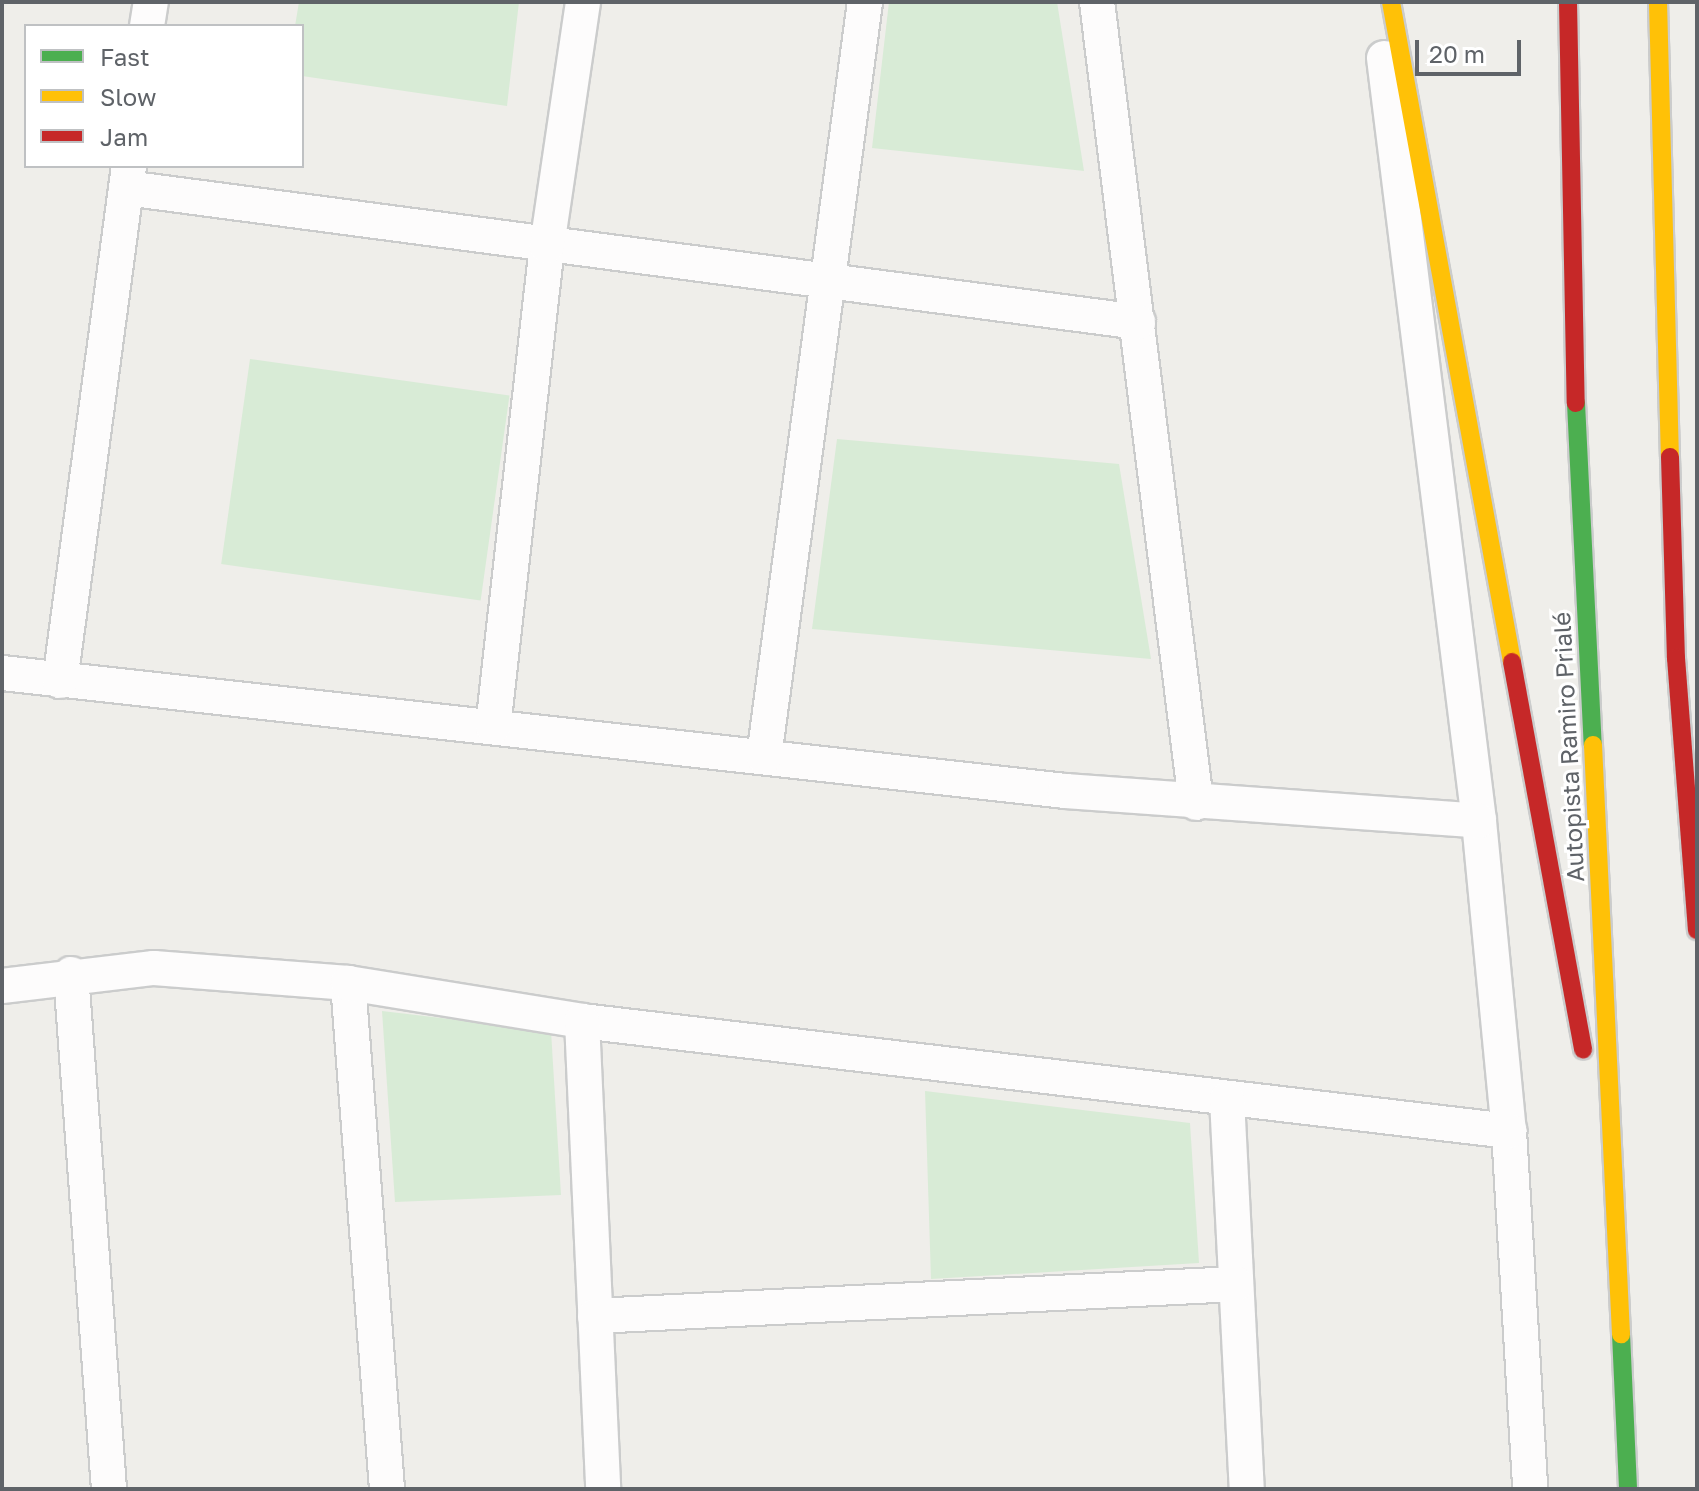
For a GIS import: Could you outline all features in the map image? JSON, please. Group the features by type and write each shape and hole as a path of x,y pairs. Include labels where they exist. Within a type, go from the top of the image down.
{"highway":[{"path":"1391,2 1614,1215"},
{"name":"Autopista Ramiro Prialé","path":"1568,2 1576,399 1628,1489"},
{"path":"1658,2 1676,658 1697,930"}],"street":[{"path":"147,24 151,2"},
{"path":"493,727 547,246 583,2"},
{"path":"764,757 865,2"},
{"path":"1097,2 1196,803"},
{"path":"1379,2 1389,134 1479,821 1509,1131 1530,1489"},
{"path":"60,681 127,177 547,246 1138,322"},
{"path":"2,673 1196,803 1479,821"},
{"path":"2,986 71,974 154,968 348,983 582,1021 1509,1131"},
{"path":"71,974 109,1489"},
{"path":"348,983 387,1489"},
{"path":"582,1021 603,1489"},
{"path":"1227,1099 1247,1489"},
{"path":"595,1316 1236,1284"}],"green space":[{"path":"299,2 519,2 507,106 304,76 304,24 295,24"},
{"path":"889,2 1057,2 1084,171 872,148"},
{"path":"250,359 509,395 481,600 221,564"},
{"path":"837,439 1119,464 1151,659 812,629"},
{"path":"382,1011 551,1031 561,1195 395,1202"},
{"path":"925,1091 1190,1123 1199,1263 931,1279"}],"traffic: fast":[{"path":"1576,403 1593,745"},
{"path":"1621,1334 1628,1489"}],"traffic: slow":[{"path":"1391,2 1512,662"},
{"path":"1658,2 1670,457"},
{"path":"1593,745 1621,1334"}],"traffic: jam":[{"path":"1568,2 1576,403"},
{"path":"1670,457 1676,658 1697,930"},
{"path":"1512,662 1583,1050"}]}
